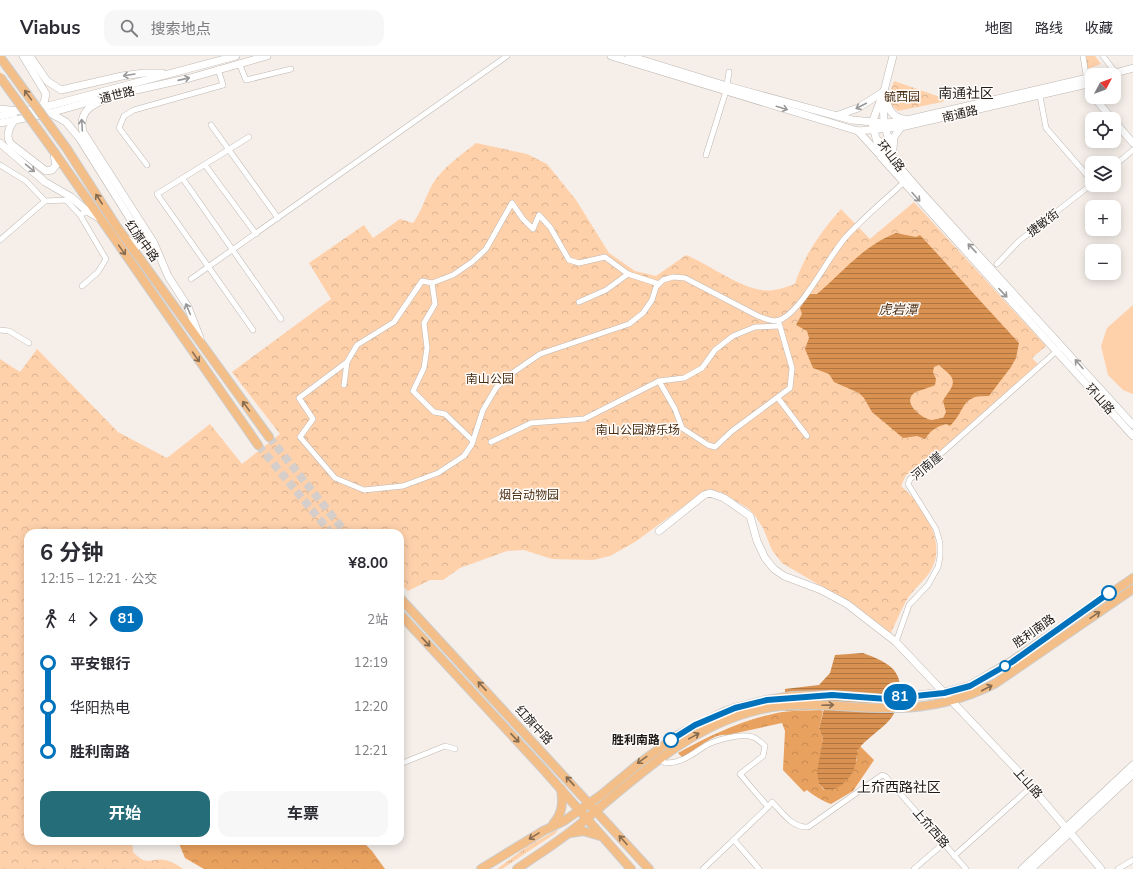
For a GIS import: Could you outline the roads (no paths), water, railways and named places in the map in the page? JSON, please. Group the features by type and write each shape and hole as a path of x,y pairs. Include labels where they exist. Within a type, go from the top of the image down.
{"main road":[{"path":"24,56 46,94 44,103 37,110"},
{"path":"30,56 46,80 61,90 144,73 168,73"},
{"path":"0,109 20,111 37,110 168,73 236,56"},
{"name":"通世路","path":"0,123 50,113 118,94 190,78 267,56"},
{"path":"611,56 726,89 852,120 872,122 884,126 909,119 1085,82"},
{"path":"629,56 858,131 881,157"},
{"path":"873,131 872,122 884,92 893,56"},
{"name":"红旗中路","path":"1,58 67,149 117,227 269,437"},
{"path":"1121,71 1133,68"},
{"name":"红旗中路","path":"0,77 53,150 258,445"},
{"name":"南通路","path":"858,131 873,131 884,126 900,127 1040,96 1085,82"},
{"path":"836,116 858,108 884,92"},
{"path":"884,92 887,107 890,111 899,118 909,119"},
{"name":"环山路","path":"884,92 884,126 896,162"},
{"path":"118,94 95,104 86,110 82,116 83,132 154,243 168,276 188,308 202,346"},
{"path":"1100,104 1106,112"},
{"path":"0,116 20,111"},
{"path":"50,113 66,122 80,139 139,231 144,243 138,246 132,244 117,227"},
{"path":"16,119 8,132 9,141 42,169 48,171 54,169 57,164 53,150"},
{"path":"893,154 892,146 894,137 900,127"},
{"path":"1121,129 1133,143"},
{"name":"环山路","path":"873,131 881,157 903,183 1133,424"},
{"name":"环山路","path":"873,131 881,146 1060,349 1133,436"},
{"path":"0,143 45,182 71,197 87,211 99,218"},
{"name":"上山路","path":"660,531 704,495 710,493 724,498 750,516 757,541 765,558 774,569 784,576 820,590 847,604 896,642 940,694 950,701 1032,787 1102,869"},
{"name":"胜利南路","path":"485,868 601,795 641,762 695,725 735,708 767,700 792,696 832,695 887,699 940,694 970,686 994,674 1133,578"},
{"name":"胜利南路","path":"660,758 683,743 723,721 759,710 789,706 835,704 895,708 938,704 981,690 1001,680 1133,589"},
{"name":"红旗中路","path":"404,602 649,869"},
{"name":"红旗中路","path":"404,618 580,809 627,868"},
{"path":"517,869 587,819 660,758"},
{"path":"1030,869 1133,765"},
{"path":"1022,869 1133,774"},
{"path":"550,827 558,819 562,808 561,788"},
{"path":"565,836 577,831 583,831 601,836"}],"street":[{"path":"191,279 507,56"},
{"path":"1083,56 1086,68"},
{"path":"1102,56 1109,68"},
{"path":"237,64 246,80 291,69"},
{"path":"147,164 119,128 124,116 134,110 223,85 218,70"},
{"path":"706,156 726,89 729,72"},
{"path":"1040,96 1046,128 1085,173"},
{"path":"211,124 278,218"},
{"path":"249,137 183,180 157,194 253,330"},
{"path":"1121,160 1133,150"},
{"path":"0,165 26,181 45,201"},
{"path":"205,165 256,234"},
{"path":"183,180 280,319"},
{"path":"659,284 628,274 605,258 579,263 570,260 550,227 540,215 533,229 523,219 512,203 486,249 472,262 453,275 432,283 422,281 394,322 357,345 346,362 298,398 313,419 300,437 335,478 364,490 403,486 438,473 464,456 473,441 483,410 496,388 508,376 540,354 629,324 643,313 652,300 659,284 663,280 673,277 685,278 758,316 771,321 778,320 792,312 801,302 845,238 903,183"},
{"name":"捷敏街","path":"997,264 1023,238 1085,189"},
{"path":"0,240 45,201 66,200 80,215 106,259 98,272 82,286"},
{"path":"80,215 87,211"},
{"path":"579,302 606,290 628,274"},
{"path":"432,283 435,304 424,323 427,348 424,368 413,391 434,412 445,414 473,441"},
{"path":"658,381 675,409 682,428 708,445 715,447 732,431 790,388 792,368 778,320"},
{"path":"491,442 531,423 584,419 658,381 684,378 702,368 715,350 733,336 755,327 780,326"},
{"path":"0,330 9,331 29,343"},
{"name":"河南崖","path":"896,642 910,605 928,585 938,567 940,557 940,543 936,529 908,484 910,479 926,468 1060,349"},
{"path":"344,385 346,362"},
{"path":"778,398 807,436"},
{"path":"660,758 665,763 672,763 691,757 713,743 744,735 759,740 765,746 763,756 740,774 768,807 703,869"},
{"path":"404,762 445,746 455,749"},
{"name":"上夼西路","path":"768,807 772,802 797,827 808,827 882,774 966,869"},
{"path":"954,856 1032,787"},
{"path":"734,840 759,869"},
{"path":"914,869 944,843"},
{"path":"1118,869 1133,860"}],"water":[{"name":"虎岩潭","path":"896,233 916,237 920,235 1019,343 1016,358 1011,367 989,396 980,396 968,401 950,426 946,424 937,428 929,433 925,439 917,436 903,438 872,412 864,398 859,393 834,382 829,374 813,368 805,349 809,338 807,331 796,325 802,314 800,308 809,294 817,294 863,252 884,238","holes":["939,365 952,378 953,385 943,401 946,412 943,418 931,420 914,410 910,401 915,392 935,385 936,379 933,372 934,367"]},
{"path":"863,653 887,664 897,674 900,689 898,699 893,715 888,722 857,751 857,758 853,772 849,778 839,787 825,790 819,784 817,772 823,738 819,729 824,709 785,711 785,689 819,685 830,673 835,655"}],"tunnel":[{"path":"269,437 343,529"},
{"path":"258,445 328,529"}],"place":[{"name":"胜利南路","path":"671,740"}],"district":[{"name":"南通社区","path":"966,93"},
{"name":"上夼西路社区","path":"899,787"}],"park label":[{"name":"毓西园","path":"902,97"},
{"name":"南山公园","path":"490,379"},
{"name":"南山公园游乐场","path":"638,430"},
{"name":"烟台动物园","path":"529,495"}]}
